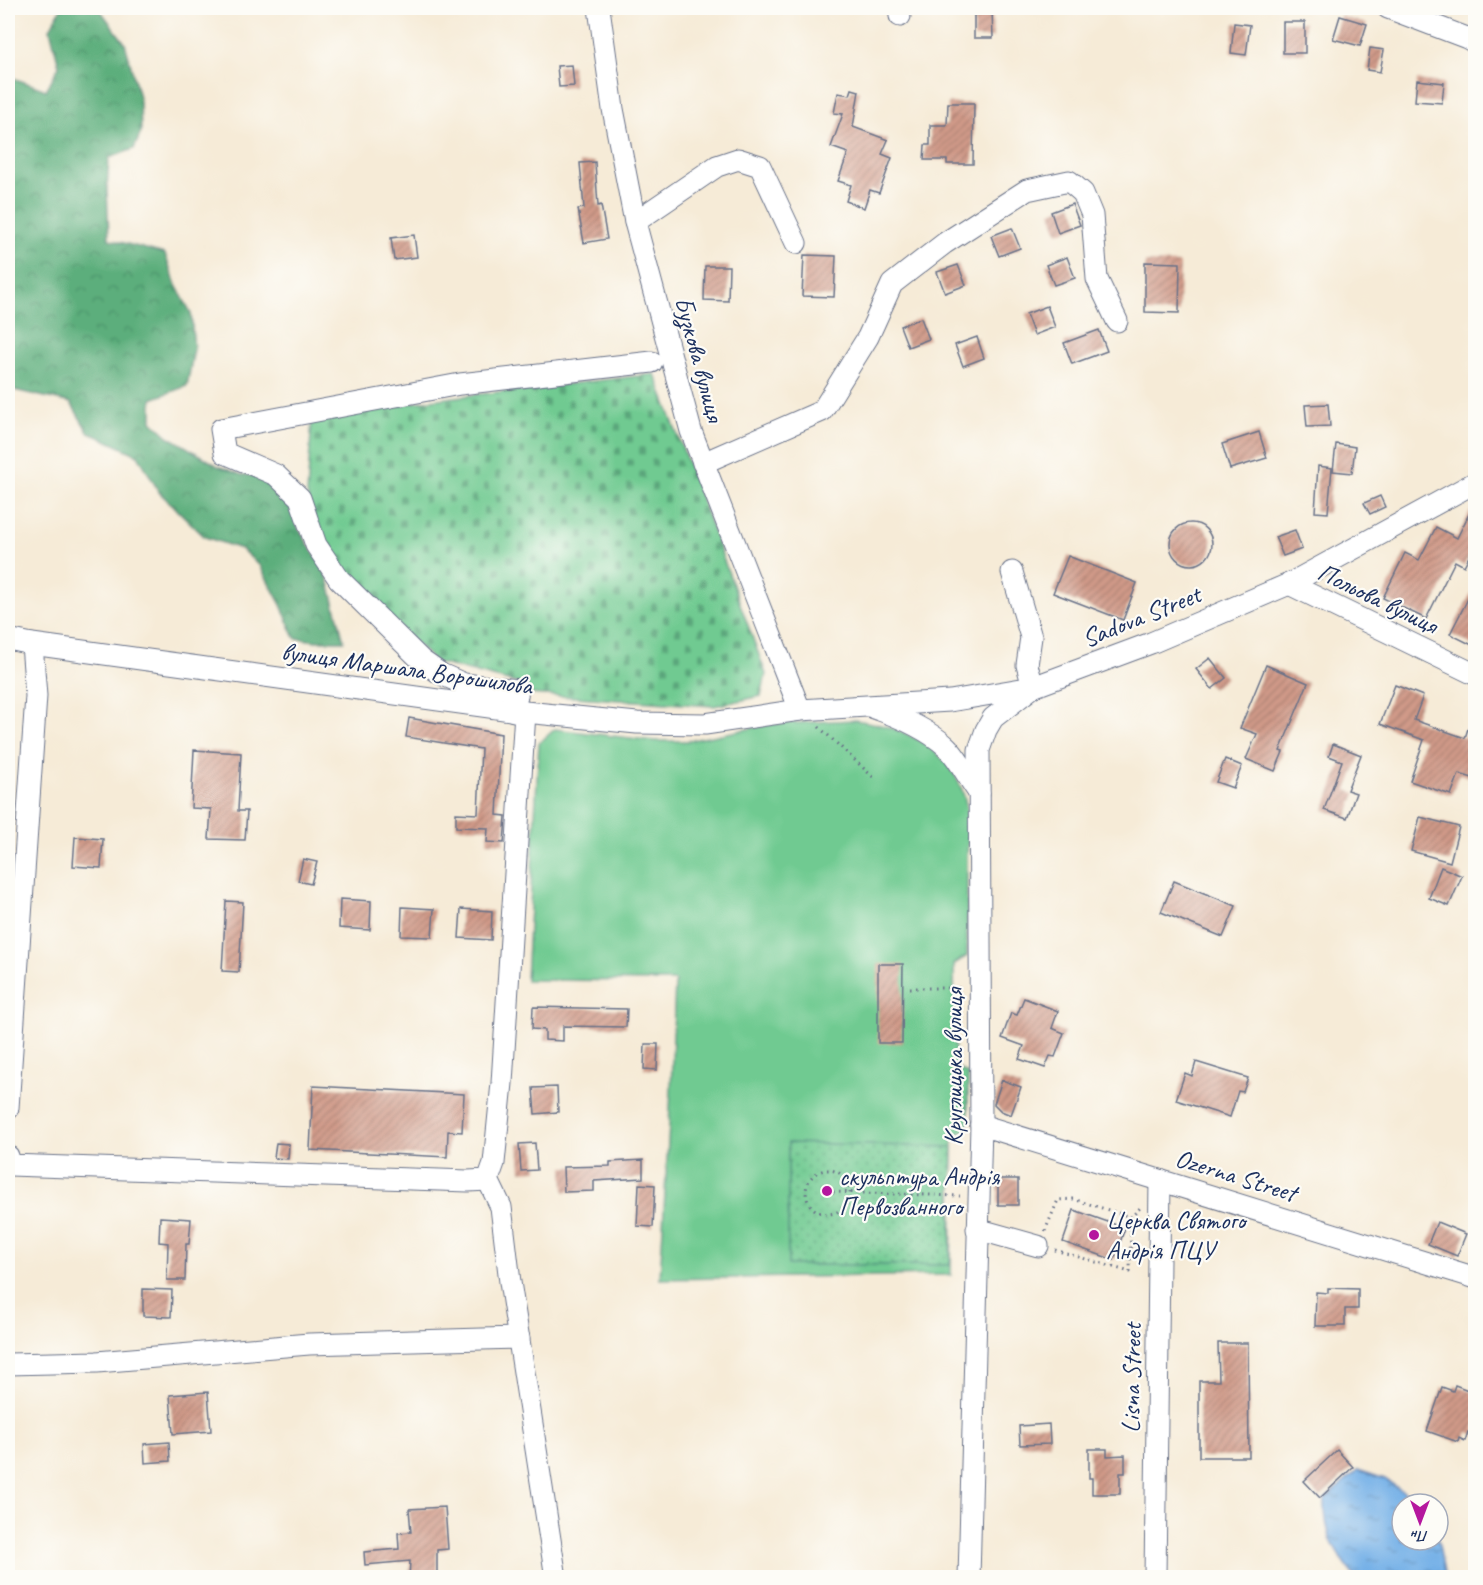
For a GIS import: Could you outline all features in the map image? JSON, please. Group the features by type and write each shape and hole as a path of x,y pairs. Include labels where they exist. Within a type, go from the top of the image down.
{"street":[{"name":"Бузкова вулиця","path":"599,8 613,110 635,222 691,431 800,710"},
{"path":"1388,8 1476,43"},
{"path":"635,222 717,166 738,159 760,166 796,243"},
{"path":"703,463 822,411 867,336 892,284 945,243 1027,190 1069,181 1083,193 1092,215 1097,279 1117,321"},
{"path":"556,1578 501,1206 488,1180 494,1163 502,1083 520,711 518,690 465,684 441,674 421,660 339,579 316,545 300,498 276,475 225,453 221,429 460,384 652,362"},
{"name":"Sadova Street","path":"800,710 950,701 1033,687 1151,642 1289,585 1476,482"},
{"path":"1012,572 1031,637 1027,664 1033,687"},
{"name":"Польова вулиця","path":"1289,585 1476,675"},
{"name":"вулиця Маршала Ворошилова","path":"8,639 520,711 637,723 705,724 800,710"},
{"path":"8,1108 36,696 32,644"},
{"name":"Круглицька вулиця","path":"969,1578 981,1125 979,750 993,718 1033,687"},
{"path":"865,705 905,720 926,731 948,747 979,793"},
{"name":"Ozerna Street","path":"981,1125 1476,1278"},
{"path":"8,1156 10,1165 488,1180"},
{"name":"Lisna Street","path":"1155,1578 1160,1180"},
{"path":"977,1229 1038,1246"},
{"path":"8,1364 97,1362 309,1344 519,1338"}],"path":[{"path":"800,710 873,777"},
{"path":"910,988 980,989"},
{"path":"828,1170 842,1175 847,1181 850,1192 847,1203 842,1209 828,1215 813,1209 806,1196 808,1181 813,1175 828,1170"},
{"path":"833,1192 978,1196"},
{"path":"1073,1199 1131,1217 1130,1272 1038,1246 1058,1200 1073,1199"}],"green space":[{"path":"61,8 97,8 101,11 125,43 140,101 141,132 134,149 109,158 107,188 109,239 165,254 176,285 191,313 194,349 187,386 152,399 152,421 168,436 218,466 242,475 266,476 291,499 298,528 328,579 344,641 295,638 281,605 260,566 241,549 205,537 159,492 138,455 88,432 71,403 14,390 8,386 8,76 46,90 59,66 50,29"},
{"path":"655,374 766,674 761,696 714,706 528,694 520,684 435,662 325,552 307,494 312,418 438,399"},
{"path":"855,720 893,729 927,746 953,772 962,789 967,809 967,956 954,964 955,1067 968,1074 968,1128 953,1137 951,1275 660,1279 675,981 526,980 539,743 555,729 655,741 687,741 773,724"},
{"path":"788,1143 953,1147 950,1265 788,1265"}],"water":[{"path":"1358,1470 1385,1479 1404,1492 1390,1492 1390,1552 1440,1552 1445,1577 1355,1577 1341,1559 1332,1541 1326,1522 1325,1499"}],"building":[{"path":"992,9 993,38 974,38 974,10"},
{"path":"1340,16 1367,24 1360,46 1333,39"},
{"path":"1283,22 1305,22 1305,53 1283,53"},
{"path":"1234,23 1250,25 1246,55 1231,53"},
{"path":"1370,48 1384,50 1380,72 1367,70"},
{"path":"572,65 574,86 559,87 557,66"},
{"path":"1417,80 1444,83 1442,103 1415,101"},
{"path":"852,89 859,91 853,127 888,140 882,154 892,158 879,193 870,190 864,208 846,201 851,185 838,181 848,153 831,147 843,114 834,113 838,93 850,95"},
{"path":"948,103 974,103 973,164 947,164 947,160 924,160 925,145 930,145 930,125 947,125"},
{"path":"595,162 598,206 601,205 607,239 584,243 578,209 584,208 580,163"},
{"path":"1072,204 1080,225 1058,233 1051,212"},
{"path":"1012,228 1020,248 999,256 991,236"},
{"path":"414,235 417,257 394,260 391,238"},
{"path":"804,255 836,256 834,297 802,296"},
{"path":"1067,257 1075,278 1054,285 1046,265"},
{"path":"1145,262 1180,263 1179,313 1145,312"},
{"path":"958,265 966,285 945,293 937,272"},
{"path":"705,266 729,266 728,301 704,300"},
{"path":"1047,306 1055,327 1034,335 1026,314"},
{"path":"921,318 929,339 908,347 900,326"},
{"path":"1099,330 1107,351 1072,364 1064,343"},
{"path":"977,337 984,358 963,366 955,345"},
{"path":"1328,404 1330,426 1307,427 1305,405"},
{"path":"1259,432 1267,458 1230,469 1222,444"},
{"path":"1336,444 1355,447 1352,473 1333,471"},
{"path":"1318,466 1332,468 1328,513 1315,512"},
{"path":"1380,496 1385,507 1370,514 1364,503"},
{"path":"1476,500 1476,543 1464,566 1455,561 1426,619 1383,598 1405,553 1419,560 1436,527 1457,538"},
{"path":"1191,523 1199,524 1206,529 1211,536 1211,552 1206,559 1199,564 1191,565 1183,564 1176,559 1171,552 1170,544 1171,536 1176,529 1183,524"},
{"path":"1295,530 1302,549 1283,556 1275,537"},
{"path":"1068,556 1137,583 1123,620 1053,593"},
{"path":"1476,583 1476,647 1450,634"},
{"path":"1210,658 1226,678 1212,689 1196,669"},
{"path":"1266,665 1308,683 1280,751 1283,752 1275,771 1246,759 1257,734 1240,728"},
{"path":"1395,685 1423,696 1414,720 1465,738 1473,713 1476,713 1476,779 1459,774 1451,795 1410,781 1424,740 1380,724"},
{"path":"409,718 501,734 497,815 506,816 504,843 487,842 488,828 456,827 456,813 478,814 481,749 406,737"},
{"path":"1333,744 1361,755 1347,790 1356,793 1347,818 1324,810 1342,761 1329,756"},
{"path":"194,750 241,753 238,811 247,811 245,840 209,839 211,809 191,808"},
{"path":"1225,759 1242,766 1233,788 1216,782"},
{"path":"1420,817 1459,827 1450,862 1411,851"},
{"path":"75,837 103,839 101,868 73,866"},
{"path":"303,859 317,862 311,884 298,881"},
{"path":"1441,867 1462,876 1449,906 1429,898"},
{"path":"1174,881 1236,906 1223,937 1161,912"},
{"path":"340,899 371,901 370,930 339,928"},
{"path":"226,901 243,902 239,972 222,971"},
{"path":"402,907 434,909 432,937 401,936"},
{"path":"461,909 492,911 491,940 459,938"},
{"path":"878,964 903,964 902,1043 878,1043"},
{"path":"1024,998 1058,1011 1052,1028 1064,1033 1055,1057 1050,1056 1045,1068 1019,1059 1024,1046 1002,1038 1011,1013 1017,1015"},
{"path":"533,1007 627,1009 626,1027 563,1026 563,1041 545,1040 545,1030 532,1029"},
{"path":"645,1044 658,1044 657,1070 644,1069"},
{"path":"1196,1062 1248,1078 1243,1092 1238,1091 1230,1117 1176,1100 1185,1073 1192,1076"},
{"path":"1002,1080 1021,1087 1011,1115 1001,1111 994,1104"},
{"path":"313,1086 464,1094 462,1132 448,1131 447,1157 310,1150"},
{"path":"557,1087 558,1112 535,1114 533,1088"},
{"path":"276,1143 289,1144 288,1159 274,1158"},
{"path":"535,1143 537,1170 521,1171 519,1144"},
{"path":"643,1160 643,1178 594,1181 594,1191 564,1192 563,1167 610,1166 610,1162"},
{"path":"998,1179 1018,1179 1018,1205 998,1205"},
{"path":"639,1184 655,1185 653,1227 637,1226"},
{"name":"Церква Святого Андрія ПЦУ","path":"1074,1210 1125,1228 1114,1260 1063,1242"},
{"path":"160,1217 191,1219 189,1244 186,1244 185,1280 167,1280 168,1243 159,1242"},
{"path":"1437,1222 1466,1234 1457,1256 1428,1244"},
{"path":"1328,1288 1358,1289 1358,1309 1345,1309 1345,1326 1315,1326 1316,1292 1328,1293"},
{"path":"143,1289 172,1290 171,1317 143,1316"},
{"path":"1218,1343 1248,1343 1249,1457 1199,1457 1199,1381 1219,1381"},
{"path":"1455,1385 1476,1393 1476,1435 1468,1432 1465,1441 1459,1438 1458,1442 1427,1431 1442,1387 1453,1391"},
{"path":"208,1392 211,1431 173,1434 170,1395"},
{"path":"1049,1424 1050,1444 1020,1445 1019,1426"},
{"path":"169,1442 170,1461 145,1463 144,1444"},
{"path":"1089,1449 1107,1449 1107,1456 1125,1455 1125,1473 1120,1473 1120,1494 1092,1494 1092,1478 1089,1478"},
{"path":"1337,1450 1353,1467 1320,1498 1304,1481"},
{"path":"445,1507 448,1549 437,1550 437,1578 409,1578 410,1561 365,1565 364,1552 399,1549 398,1533 411,1532 409,1509"}],"place":[{"name":"скульптура Андрія Первозванного","path":"827,1191"},
{"name":"Церква Святого Андрія ПЦУ","path":"1094,1235"}]}
